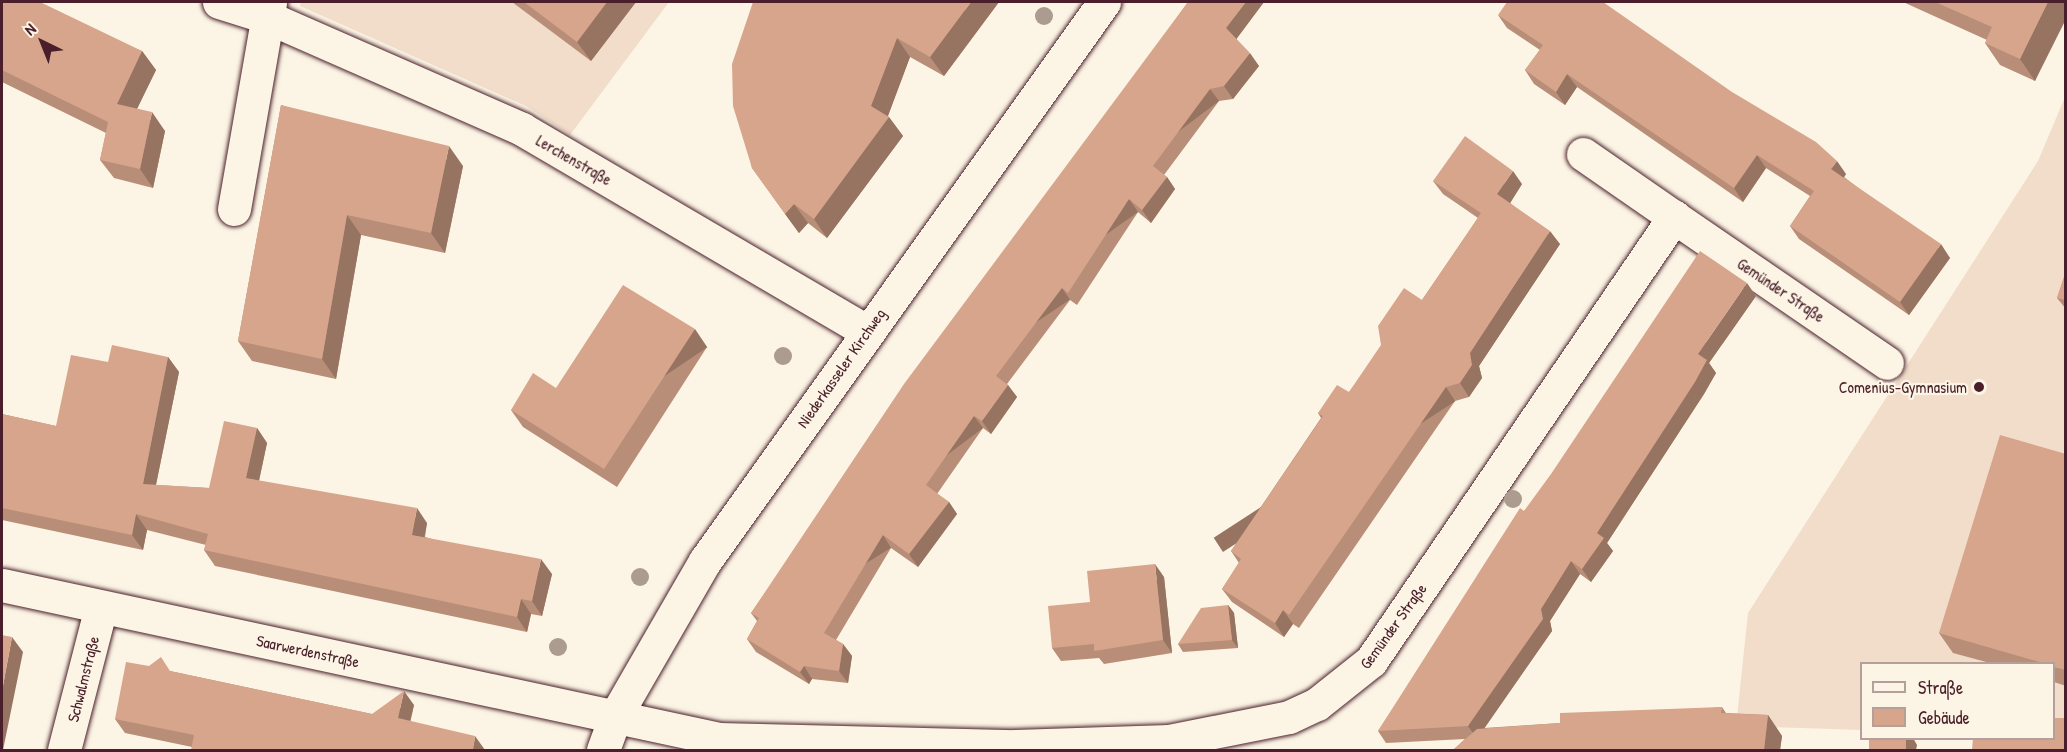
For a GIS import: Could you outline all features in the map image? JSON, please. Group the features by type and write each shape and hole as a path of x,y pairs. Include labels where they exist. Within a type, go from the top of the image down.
{"street":[{"name":"Lerchenstraße","path":"219,2 269,9 522,129 866,331"},
{"name":"Niederkasseler Kirchweg","path":"603,750 616,715 705,561 866,331 1104,2"},
{"path":"234,209 269,9"},
{"name":"Gemünder Straße","path":"1583,154 1887,363"},
{"name":"Gemünder Straße","path":"616,715 719,739 1015,746 1169,741 1298,713 1371,662 1674,217"},
{"name":"Saarwerdenstraße","path":"2,585 616,715"},
{"name":"Schwalmstraße","path":"64,750 101,607"}],"shaded area":[{"path":"301,2 669,2 570,135 526,106 300,6"},
{"name":"Comenius-Gymnasium","path":"2065,97 2065,737 2055,737 2055,662 1860,662 1860,730 1736,726 1748,613 2038,161"}],"building":[{"path":"2,2 40,2 142,51 117,104 152,112 140,169 100,160 108,122 2,70"},
{"path":"524,2 607,2 577,42"},
{"path":"753,2 971,2 930,57 897,38 871,106 889,117 814,219 794,204 785,214 752,168 733,106 732,64"},
{"path":"1188,2 1246,2 1226,28 1250,53 1224,86 1210,89 1153,166 1167,177 1142,210 1129,199 1068,293 1062,288 996,376 1008,385 982,421 974,416 926,485 949,502 909,554 883,535 824,633 843,644 839,671 804,666 800,672 747,639 759,618 751,613 904,384"},
{"path":"1507,2 1603,2 1732,92 1816,142 1837,161 1831,169 1941,244 1900,302 1790,226 1814,191 1757,155 1734,188 1567,74 1556,92 1525,70 1543,45 1498,15"},
{"path":"1935,2 2048,2 2020,59 1985,43 1992,27"},
{"path":"281,105 449,146 431,233 347,215 322,359 238,341"},
{"path":"1465,136 1513,171 1497,194 1550,231 1470,353 1472,365 1460,383 1446,387 1289,615 1283,610 1275,623 1222,589 1241,559 1231,551 1323,416 1318,413 1337,385 1349,392 1381,345 1378,326 1404,288 1422,300 1481,213 1433,181"},
{"path":"1700,251 1747,283 1698,354 1707,360 1695,382 1597,533 1604,538 1582,569 1571,561 1541,609 1543,619 1468,726 1378,731 1520,508 1524,511 1551,474"},
{"path":"2066,271 2066,300 2057,298"},
{"path":"623,285 695,329 604,469 511,410 533,373 556,388"},
{"path":"112,345 168,357 143,484 209,488 224,421 257,428 246,478 417,508 412,535 541,559 532,601 521,599 517,617 204,550 208,534 136,514 132,535 2,508 2,414 56,426 71,355 108,362"},
{"path":"2000,435 2066,454 2066,670 2055,667 2055,662 2040,662 1939,633"},
{"path":"1155,564 1163,640 1094,651 1094,644 1052,648 1048,606 1090,602 1087,571"},
{"path":"1228,605 1232,640 1178,644 1201,608"},
{"path":"2,635 12,637 2,691"},
{"path":"161,657 170,671 372,714 404,691 398,718 475,736 473,750 191,750 194,735 115,719 126,662 149,666"},
{"path":"1722,707 1721,713 1768,715 1764,750 1453,750 1477,729 1560,723 1560,713"},
{"path":"2055,718 2066,718 2066,750 1972,750 1973,740 2055,740"},
{"path":"1869,740 1906,740 1906,750 1869,750"}],"place":[{"name":"Comenius-Gymnasium","path":"1979,387"}]}
